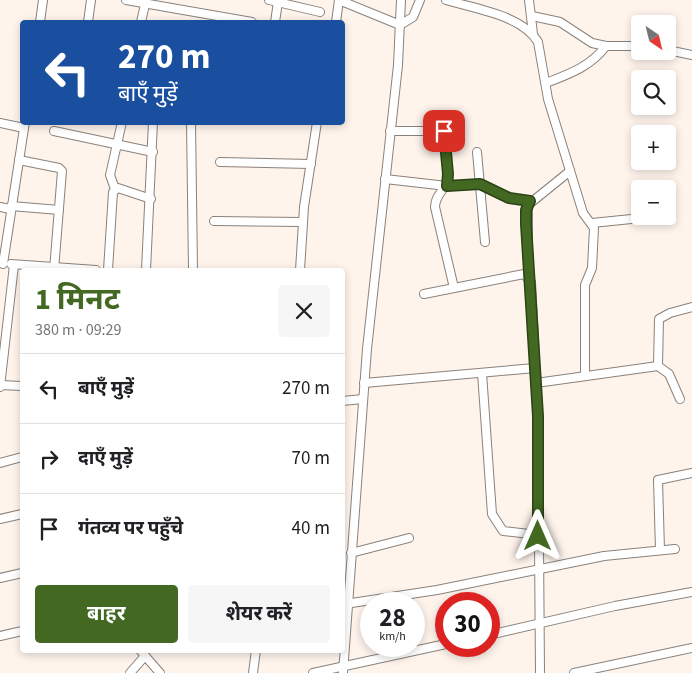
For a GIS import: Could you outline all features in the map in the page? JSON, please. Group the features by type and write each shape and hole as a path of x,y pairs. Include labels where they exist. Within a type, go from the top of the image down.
{"street":[{"path":"40,20 43,0"},
{"path":"88,20 91,0"},
{"path":"126,0 146,2 229,20"},
{"path":"269,0 320,12"},
{"path":"336,20 339,0 400,25"},
{"path":"401,0 398,65 364,383 351,553 345,604 538,571 604,556 675,549"},
{"path":"400,25 413,17 420,0"},
{"path":"446,0 518,22 533,34"},
{"path":"529,0 533,34 542,56 548,99 583,213 592,223 594,233 592,268 585,285 585,376"},
{"path":"142,20 146,2"},
{"path":"275,20 278,2"},
{"path":"202,20 203,14"},
{"path":"532,16 560,22 592,43 606,46 631,46"},
{"path":"546,83 587,66 597,58 606,46"},
{"path":"676,52 692,55"},
{"path":"443,121 448,174 447,186 435,200 435,207 454,288"},
{"path":"0,123 20,125"},
{"path":"25,125 2,263 44,268"},
{"path":"108,268 113,192 115,189 110,175 121,125"},
{"path":"146,268 151,199 153,125"},
{"path":"191,125 194,268"},
{"path":"300,268 303,222 317,125"},
{"path":"54,130 153,152"},
{"path":"390,131 444,131"},
{"path":"476,152 485,242"},
{"path":"19,160 59,168 62,171 54,268"},
{"path":"220,162 311,164"},
{"path":"540,673 536,383 531,282 528,276 526,210 530,201 570,171"},
{"path":"385,179 447,186 480,184 509,198 530,201"},
{"path":"115,189 151,199"},
{"path":"0,208 59,210"},
{"path":"592,223 631,219"},
{"path":"214,221 303,222"},
{"path":"14,265 0,386 20,386"},
{"path":"424,294 524,274 528,276"},
{"path":"0,305 9,307"},
{"path":"658,366 659,319 670,313 692,307"},
{"path":"536,383 658,366 669,374 680,399"},
{"path":"364,383 535,368"},
{"path":"482,373 492,514 503,531 538,536"},
{"path":"345,401 363,400"},
{"path":"0,463 20,458"},
{"path":"660,550 658,480 692,473"},
{"path":"0,519 20,514"},
{"path":"351,553 410,538"},
{"path":"0,578 20,573"},
{"path":"500,633 615,606 692,592"},
{"path":"0,636 20,631"},
{"path":"313,673 344,670 435,647"},
{"path":"574,673 692,648"},
{"path":"130,673 143,653 160,673"},
{"path":"253,673 256,653"},
{"path":"344,653 344,670"}],"route":[{"path":"444,131 448,174 447,186 475,183 509,198 530,201 526,210 526,224 538,416 538,536"}]}
